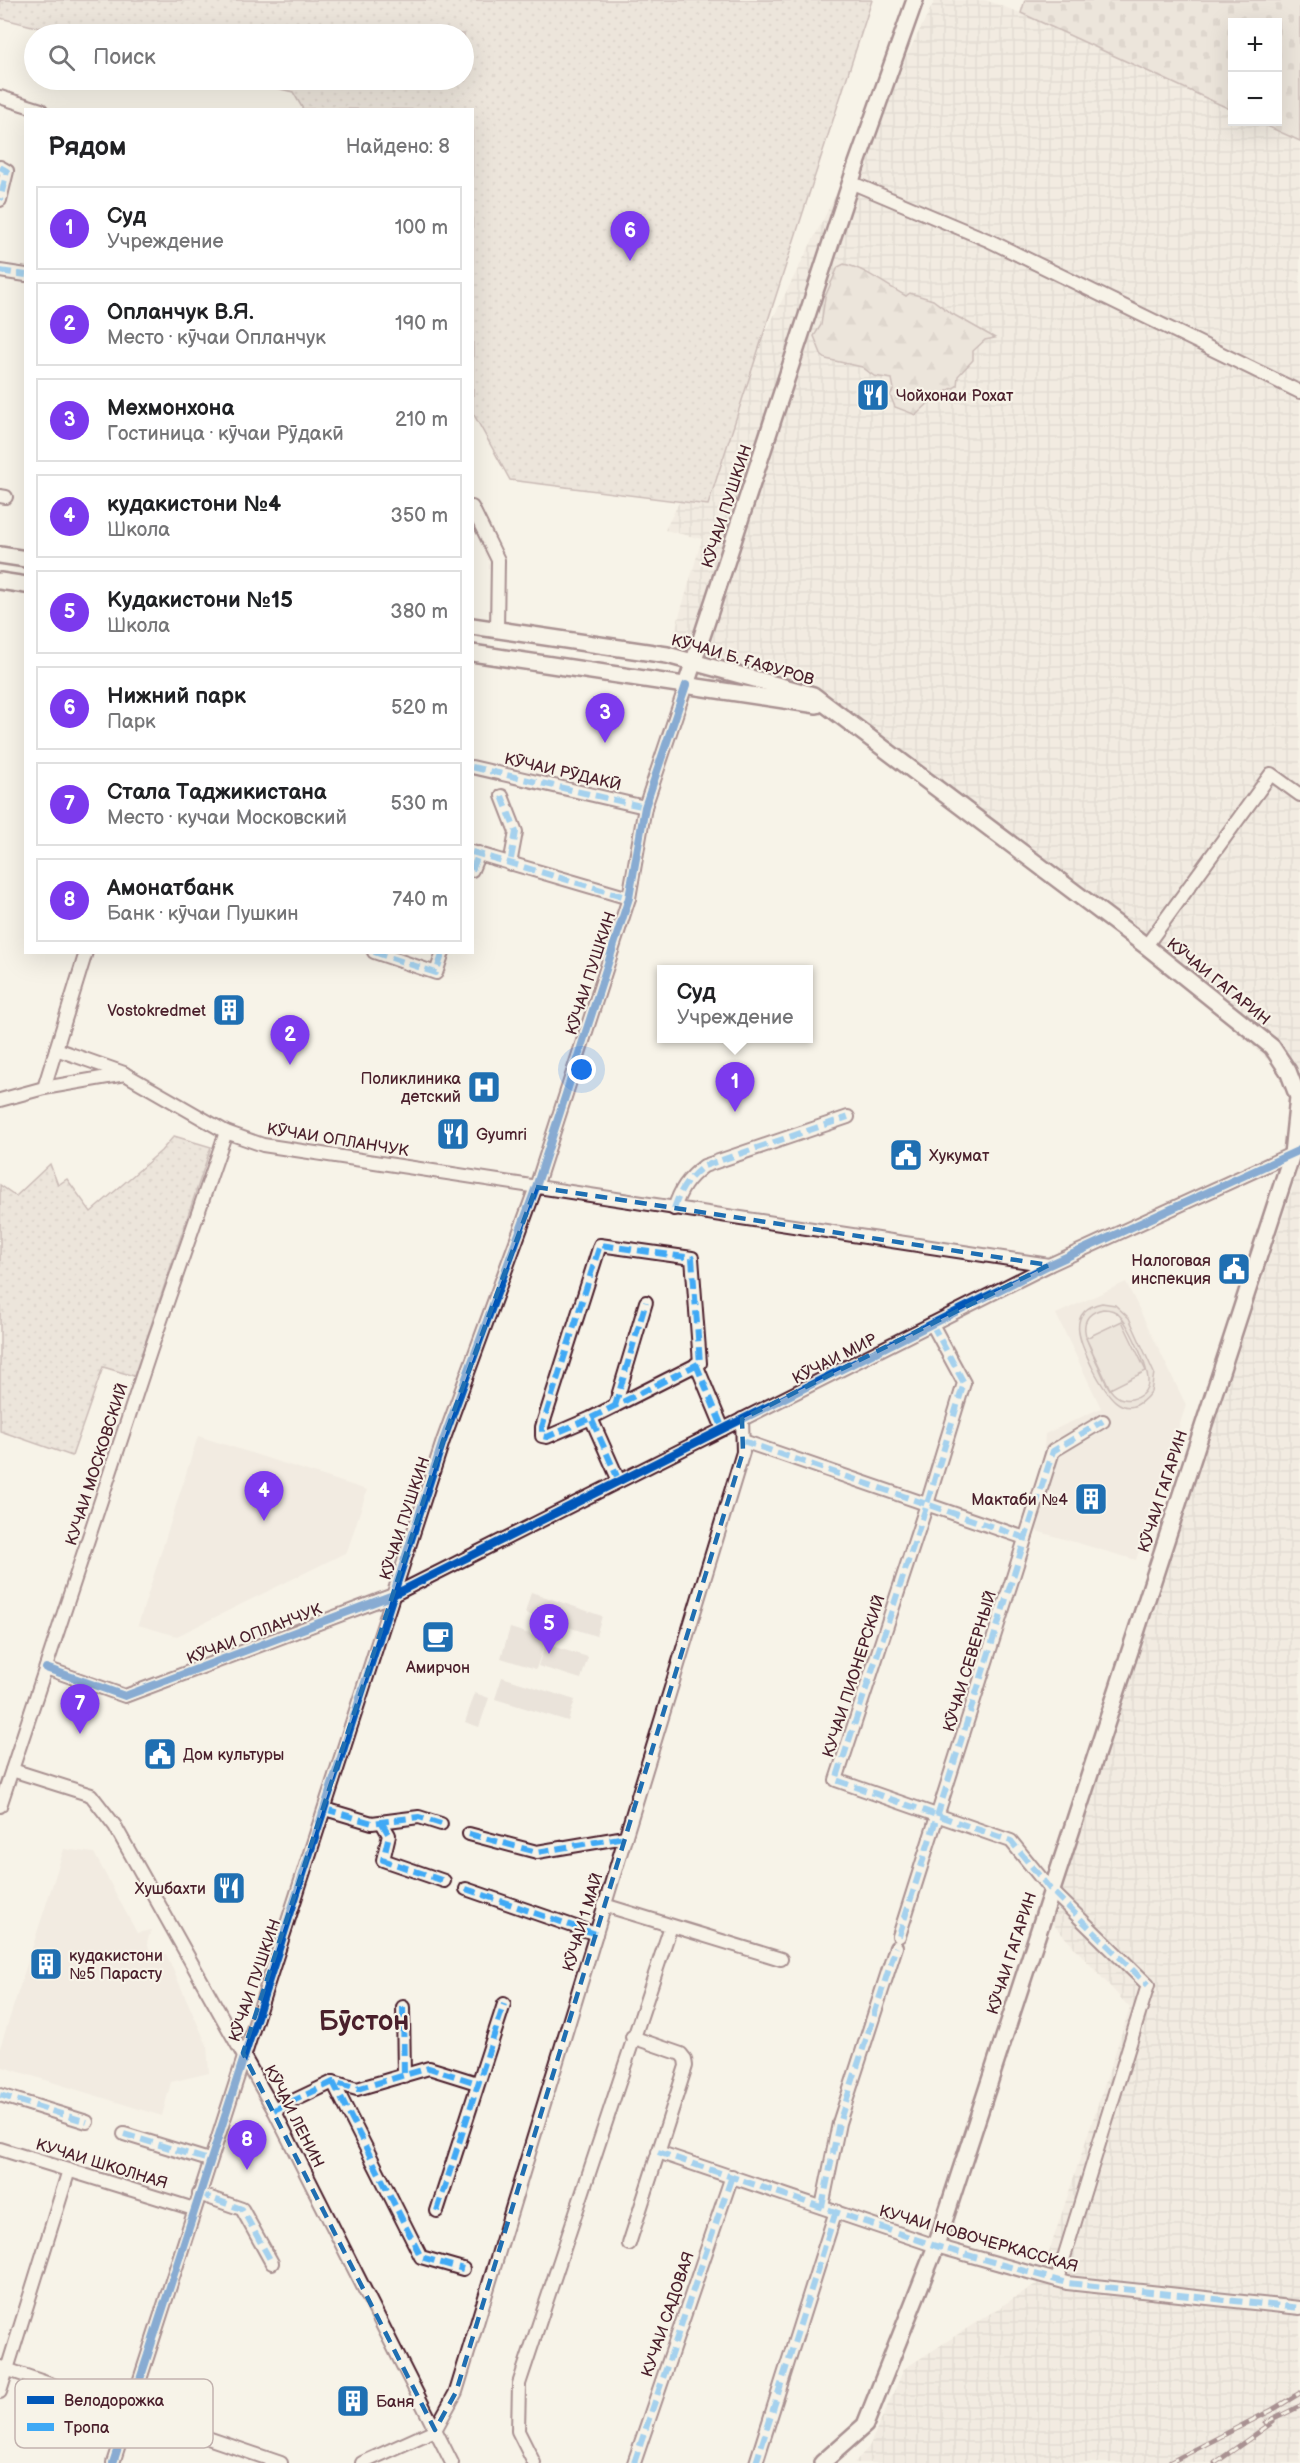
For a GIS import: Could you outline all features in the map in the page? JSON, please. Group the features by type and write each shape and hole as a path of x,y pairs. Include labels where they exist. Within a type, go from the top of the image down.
{"main road":[{"name":"КӮЧАИ ПУШКИН","path":"686,685 850,182 915,0"},
{"path":"0,555 24,559"},
{"path":"0,581 24,585"},
{"name":"КӮЧАИ Б. ҒАФУРОВ","path":"474,626 667,655 813,695 826,705"},
{"name":"КӮЧАИ Б. ҒАФУРОВ","path":"474,652 826,705"},
{"name":"КӮЧАИ ГАГАРИН","path":"822,2463 865,2425 936,2246 1050,1889 1296,1152 1298,1097 1288,1071 1272,1047 1146,946 826,705"}],"street":[{"path":"0,97 35,108"},
{"path":"0,200 3,169"},
{"path":"850,182 990,241 1300,392"},
{"path":"0,271 24,275"},
{"path":"474,511 498,560 497,630"},
{"name":"КӮЧАИ ПУШКИН","path":"140,2379 243,2053 266,1995 443,1441 536,1187 629,898 645,807 686,685"},
{"name":"КӮЧАИ РӮДАКӢ","path":"474,767 645,807"},
{"path":"1146,946 1271,774 1300,795"},
{"path":"502,796 516,832 510,864"},
{"path":"476,853 629,898"},
{"path":"44,1088 86,954"},
{"path":"380,954 436,973 442,954"},
{"name":"КӮЧАИ ОПЛАНЧУК","path":"56,1049 126,1074 226,1132 263,1145 1049,1265"},
{"path":"0,1100 44,1088 126,1074"},
{"path":"674,1209 684,1184 704,1166 848,1117"},
{"name":"КУЧАИ МОСКОВСКИЙ","path":"0,1806 151,1349 226,1132"},
{"name":"КӮЧАИ МИР","path":"393,1595 1049,1265 1296,1152"},
{"path":"600,1245 692,1258 700,1363 696,1364 591,1418 547,1437 542,1436 542,1427 600,1245"},
{"path":"615,1406 646,1302"},
{"name":"КУЧАИ ПИОНЕРСКИЙ","path":"932,1324 964,1383 927,1504 836,1780 1011,1841 1050,1889 1148,1985 1057,2280"},
{"path":"696,1364 723,1429"},
{"path":"591,1418 619,1481"},
{"name":"КӮЧАИ 1 МАЙ","path":"435,2430 456,2392 743,1452 742,1419"},
{"name":"КӮЧАИ СЕВЕРНЫЙ","path":"822,2207 839,2123 1053,1451 1103,1421"},
{"path":"743,1441 1025,1538"},
{"name":"КӮЧАИ ОПЛАНЧУК","path":"46,1668 125,1696 393,1595"},
{"name":"КӮЧАИ ЛЕНИН","path":"12,1770 91,1795 115,1826 274,2110 452,2463"},
{"path":"325,1809 372,1823 419,1817 441,1824"},
{"path":"382,1823 389,1835 383,1860 444,1881"},
{"path":"469,1834 537,1852 625,1837"},
{"path":"466,1889 596,1934"},
{"path":"604,1905 781,1959"},
{"path":"534,2463 518,2431 519,2384 632,2037 671,1926"},
{"path":"437,2211 504,2004"},
{"path":"403,2007 404,2076"},
{"path":"629,2244 686,2066 681,2054 632,2037"},
{"path":"274,2110 333,2082 357,2090 429,2068 477,2083"},
{"path":"333,2082 421,2257 463,2269"},
{"path":"0,2095 87,2122"},
{"path":"124,2134 209,2160"},
{"name":"КУЧАИ ШКОЛНАЯ","path":"0,2149 195,2209"},
{"name":"КУЧАИ НОВОЧЕРКАССКАЯ","path":"658,2152 936,2246 1057,2280 1300,2308"},
{"path":"0,2392 4,2368 69,2170"},
{"name":"КУЧАИ САДОВАЯ","path":"634,2463 732,2176"},
{"path":"199,2194 242,2209 272,2263"},
{"path":"756,2463 836,2211"},
{"path":"4,2368 36,2379"},
{"path":"362,2463 435,2430"},
{"path":"213,2440 281,2463"},
{"name":"КӮЧАИ ПУШКИН","path":"113,2463 118,2448"}],"highlighted area":[{"path":"536,1187 1049,1265 742,1419 743,1452 456,2392 435,2430 243,2053 443,1441"}],"shaded area":[{"path":"935,0 985,0 1021,13 1228,108 1228,126 1267,126 1300,141 1300,1104 1274,1065 1171,974 843,722 795,692 666,661 702,539 665,530"},
{"path":"1300,1136 1300,2463 854,2463 869,2447 904,2369 1039,2282 1130,2008 1050,1921 1293,1187"},
{"path":"1126,1282 1186,1405 1136,1560 1023,1527 1043,1463 1045,1434 1101,1408 1056,1314"},
{"path":"198,1436 367,1490 347,1552 177,1636 138,1625"},
{"path":"531,1592 602,1616 596,1636 525,1613"},
{"path":"510,1628 546,1639 536,1669 501,1658"},
{"path":"545,1644 588,1657 581,1679 538,1666"},
{"path":"502,1677 575,1700 568,1721 495,1699"},
{"path":"475,1693 489,1698 479,1727 465,1722"},
{"path":"64,1849 94,1853 137,1933 151,1930 147,1942 150,1951 166,1954 207,2045 209,2073 171,2082 162,2116 0,2066 0,2048"}],"green space":[{"path":"0,0 872,0 708,505 510,480 474,415 474,108 302,108 293,92 285,90 474,90 474,24 24,24 0,18"},
{"path":"1025,0 1300,0 1300,141 1267,126 1282,126 1282,18 1228,18 1228,108 1021,13"},
{"path":"844,264 867,273 906,296 910,293 933,300 949,312 995,338 985,340 973,351 973,360 958,376 957,386 935,397 916,415 895,407 890,395 894,389 892,379 874,376 862,367 826,359 822,356 814,336 821,325 825,297 838,267"},
{"path":"174,1136 211,1147 134,1376 103,1367 72,1456 0,1431 0,1185 16,1196 50,1164 58,1185 67,1179 91,1212 161,1151"},
{"path":"1102,1303 1115,1305 1129,1318 1154,1373 1151,1392 1132,1407 1116,1402 1102,1386 1080,1339 1079,1321 1090,1307","holes":["1103,1309 1116,1312 1123,1320 1143,1361 1148,1381 1145,1391 1137,1398 1122,1399 1111,1390 1104,1380 1087,1341 1085,1332 1087,1318"]},
{"path":"1122,1321 1146,1371 1110,1389 1086,1338"}],"railway":[{"path":"1169,2463 1300,2393"},
{"path":"1266,2423 1300,2406"},
{"path":"1215,2463 1273,2422"}],"marked path":[{"path":"0,167 7,171 0,200"},
{"path":"0,271 24,275"},
{"path":"474,767 645,807"},
{"path":"502,796 516,832 510,864"},
{"path":"474,853 629,898"},
{"path":"474,865 479,853"},
{"path":"380,954 436,973 442,954"},
{"path":"674,1209 685,1185 704,1166 848,1117"},
{"path":"591,1418 700,1363 692,1258 600,1245 542,1427 542,1436 547,1437 591,1418 619,1481"},
{"path":"615,1406 646,1302"},
{"path":"932,1324 964,1383 927,1504 836,1780 1011,1841 1050,1889 1148,1985"},
{"path":"696,1364 723,1429"},
{"path":"899,1936 1053,1451 1103,1421"},
{"path":"743,1441 1025,1538"},
{"path":"325,1809 372,1823 419,1817 441,1824"},
{"path":"382,1823 389,1835 383,1860 444,1881"},
{"path":"469,1834 537,1852 625,1837"},
{"path":"466,1889 596,1934"},
{"path":"822,2207 839,2123 896,1947"},
{"path":"437,2211 504,2004"},
{"path":"403,2007 404,2076"},
{"path":"274,2110 333,2082 357,2089 429,2068 477,2083"},
{"path":"333,2082 421,2257 463,2269"},
{"path":"0,2095 87,2122"},
{"path":"124,2134 209,2160"},
{"path":"658,2152 936,2246 1067,2283 1300,2308"},
{"path":"634,2463 732,2176"},
{"path":"199,2194 242,2209 272,2263"},
{"path":"756,2463 836,2211"}],"cycle path":[{"path":"140,2379 443,1441 536,1187 629,898 645,807 686,685"},
{"path":"46,1668 125,1696 393,1595 1049,1265 1300,1150"},
{"path":"113,2463 118,2448"}],"place":[{"name":"Нижний парк","path":"630,261"},
{"name":"Чойхонаи Рохат","path":"873,395"},
{"name":"Мехмонхона","path":"605,743"},
{"name":"Vostokredmet","path":"229,1010"},
{"name":"Опланчук В.Я.","path":"290,1065"},
{"name":"Поликлиника детский","path":"484,1087"},
{"name":"Суд","path":"735,1112"},
{"name":"Gyumri","path":"453,1134"},
{"name":"Хукумат","path":"906,1155"},
{"name":"Налоговая инспекция","path":"1234,1269"},
{"name":"Мактаби №4","path":"1091,1499"},
{"name":"кудакистони №4","path":"264,1521"},
{"name":"Амирчон","path":"438,1637"},
{"name":"Кудакистони №15","path":"549,1654"},
{"name":"Стала Таджикистана","path":"80,1734"},
{"name":"Дом культуры","path":"160,1754"},
{"name":"Хушбахти","path":"229,1888"},
{"name":"кудакистони №5 Парасту","path":"46,1964"},
{"name":"Амонатбанк","path":"247,2170"},
{"name":"Баня","path":"353,2401"}],"district":[{"name":"Бӯстон","path":"364,2020"}]}
